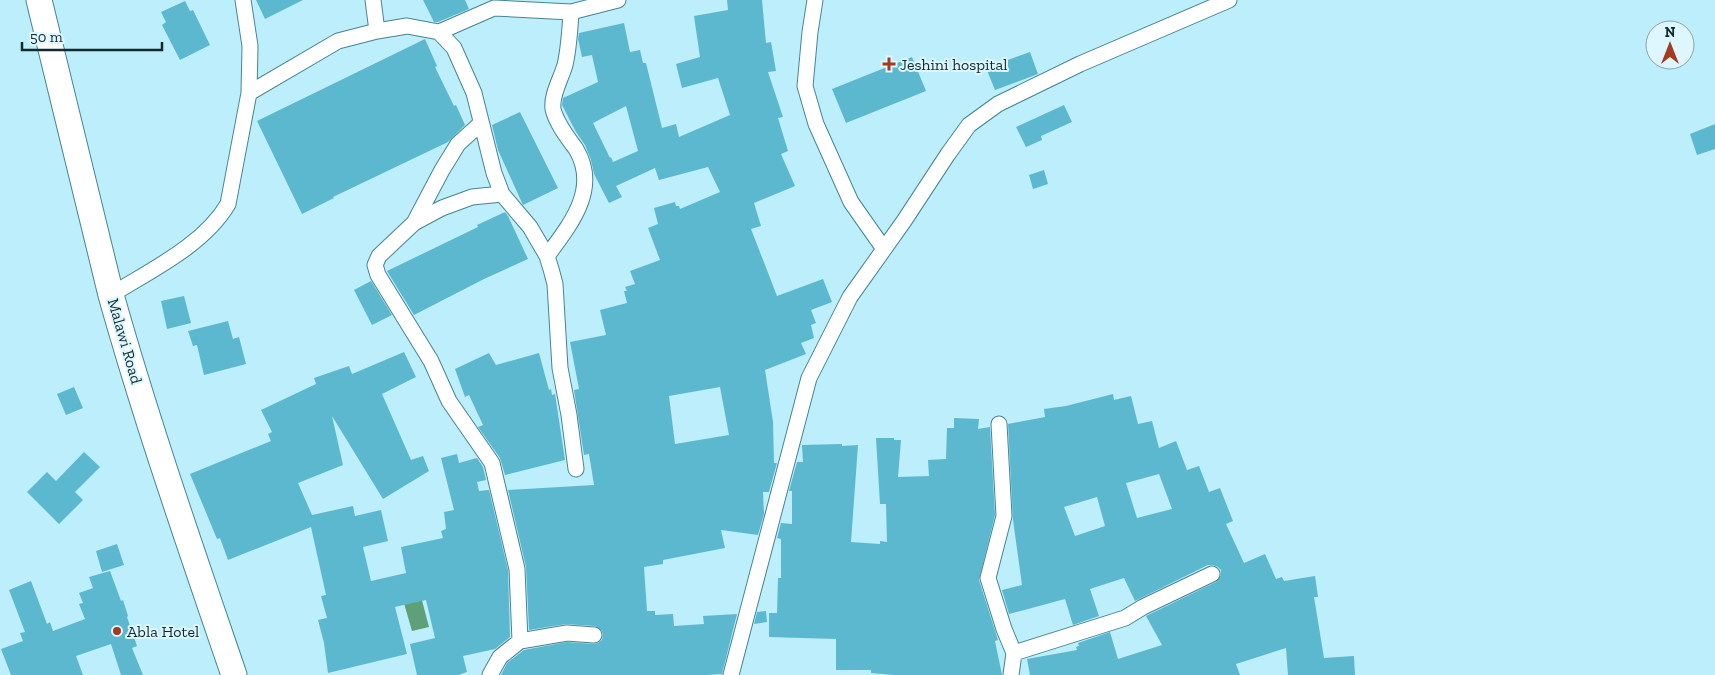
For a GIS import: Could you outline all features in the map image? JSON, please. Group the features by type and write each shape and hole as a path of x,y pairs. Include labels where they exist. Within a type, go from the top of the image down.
{"main road":[{"name":"Malawi Road","path":"39,0 111,295 177,511 234,675"}],"street":[{"path":"111,295 171,258 204,234 219,219 228,204 249,93 250,46 243,0"},
{"path":"373,0 377,31"},
{"path":"439,32 494,4 571,12 618,0"},
{"path":"815,0 810,32 806,86 816,124 850,202 884,249"},
{"path":"731,675 808,378 850,296 969,125 998,104 1080,64 1229,0"},
{"path":"546,256 573,220 584,190 585,180 580,156 553,109 553,101 565,64 571,12"},
{"path":"249,93 338,41 377,31 407,26 439,32 454,48 474,94 480,124 502,194 530,227 546,256 555,284 560,368 569,415 576,469"},
{"path":"414,223 458,144 480,124"},
{"path":"502,194 472,198 442,208 414,223 379,256 375,265 378,275 431,361 449,401 492,463 517,569 520,641"},
{"path":"998,424 1004,516 988,578 1004,629 1014,653 1010,675"},
{"path":"1014,653 1125,618 1212,574"},
{"path":"490,675 500,657 520,641 567,633 594,635"}],"shaded area":[{"path":"419,589 429,627 412,631 401,593"}],"building":[{"path":"256,0 303,0 265,19"},
{"path":"423,0 465,0 469,9 434,22"},
{"path":"727,0 762,0 766,43 771,42 776,71 768,72 783,117 778,118 788,151 781,154 795,186 754,203 761,226 751,229 777,296 823,279 832,302 811,310 816,323 811,325 814,338 801,343 806,354 765,370 773,422 774,463 777,463 769,492 763,492 764,514 758,535 721,530 725,548 663,560 663,564 644,567 647,611 655,611 655,615 673,614 674,626 704,624 703,616 737,614 722,674 501,675 507,663 524,650 567,642 594,644 602,640 602,631 595,626 566,624 529,630 526,567 508,490 594,485 589,454 584,455 574,390 579,389 570,342 606,335 600,310 627,303 625,287 635,284 630,271 660,260 648,228 658,224 654,208 675,202 676,206 679,206 680,209 720,192 708,167 659,180 655,168 616,186 622,197 609,203 594,174 585,145 562,105 563,98 598,82 592,55 582,57 578,39 579,33 624,23 630,52 640,50 643,63 646,63 662,128 676,124 679,137 730,115 718,78 682,88 676,64 700,57 694,16 728,10","holes":["626,106 638,151 613,162 593,123","720,387 729,435 675,444 669,396"]},
{"path":"185,1 190,11 193,10 210,45 180,60 162,25 166,22 161,12"},
{"path":"425,39 437,66 435,67 465,125 448,142 333,197 302,214 257,121"},
{"path":"1030,52 1038,74 995,90 986,68"},
{"path":"912,57 926,91 846,123 832,89"},
{"path":"1064,105 1072,122 1041,136 1042,140 1026,147 1016,127"},
{"path":"520,112 558,188 523,205 498,150 492,125"},
{"path":"1715,124 1715,149 1697,155 1690,134"},
{"path":"1044,170 1048,184 1033,189 1029,175"},
{"path":"505,212 528,259 414,315 387,271"},
{"path":"371,281 392,315 372,325 354,290"},
{"path":"184,296 191,323 167,329 161,301"},
{"path":"228,321 233,339 239,337 246,364 204,375 197,345 193,346 188,331"},
{"path":"404,352 416,377 382,394 411,460 423,456 429,471 383,499 332,416 343,465 298,483 312,515 353,506 355,516 381,510 388,541 363,547 371,581 406,573 401,547 443,538 441,531 446,529 444,512 454,510 441,458 457,454 459,463 477,458 483,467 486,480 477,482 479,491 489,490 508,570 510,637 495,649 463,656 467,672 458,675 417,675 410,644 435,638 426,600 395,607 407,654 328,673 324,643 318,620 327,618 321,596 326,595 311,527 228,560 220,538 217,539 190,474 271,441 268,434 272,432 261,410 316,384 314,378 349,366 352,374"},
{"path":"489,353 496,365 539,353 549,390 551,389 552,395 555,394 565,460 505,475 500,458 478,427 483,425 469,395 465,397 455,369"},
{"path":"74,387 83,408 66,415 57,394"},
{"path":"1113,394 1114,400 1131,396 1138,424 1152,421 1159,448 1176,441 1187,470 1199,466 1209,492 1220,488 1233,521 1226,524 1244,563 1265,554 1276,579 1282,577 1284,581 1315,576 1318,597 1314,597 1324,658 1354,656 1355,675 1288,675 1286,648 1236,664 1240,675 1030,675 1027,659 1077,650 1078,643 1110,632 1118,659 1162,645 1146,616 1216,582 1221,575 1221,570 1218,567 1208,565 1135,601 1124,578 1090,589 1099,616 1073,625 1065,599 1009,614 1002,590 1022,585 1013,520 1008,424 1045,417 1044,409 1066,406","holes":["1159,474 1172,509 1137,518 1126,483","1097,497 1105,526 1075,536 1064,507"]},
{"path":"954,418 979,419 978,429 990,427 995,515 979,580 998,640 995,641 1002,675 894,675 871,673 871,670 836,670 836,639 769,637 769,613 777,613 778,578 781,578 781,539 777,538 781,523 792,524 792,491 789,491 797,462 803,462 802,445 858,445 851,542 880,544 880,541 887,542 886,504 880,504 876,438 901,440 898,477 929,476 928,460 946,459 947,428 954,428"},
{"path":"84,452 100,467 75,492 83,500 59,524 27,492 47,472 56,481"},
{"path":"117,544 124,565 102,572 96,551"},
{"path":"110,571 121,601 123,600 137,646 132,648 143,675 121,675 111,644 76,656 83,675 11,675 1,649 23,641 20,633 25,632 9,590 31,581 47,624 50,622 53,631 85,619 79,604 83,603 79,593 93,588 89,577"},
{"path":"766,611 767,622 754,624 757,612"}],"place":[{"name":"Jeshini hospital","path":"889,64"},
{"name":"Abla Hotel","path":"117,631"}]}
